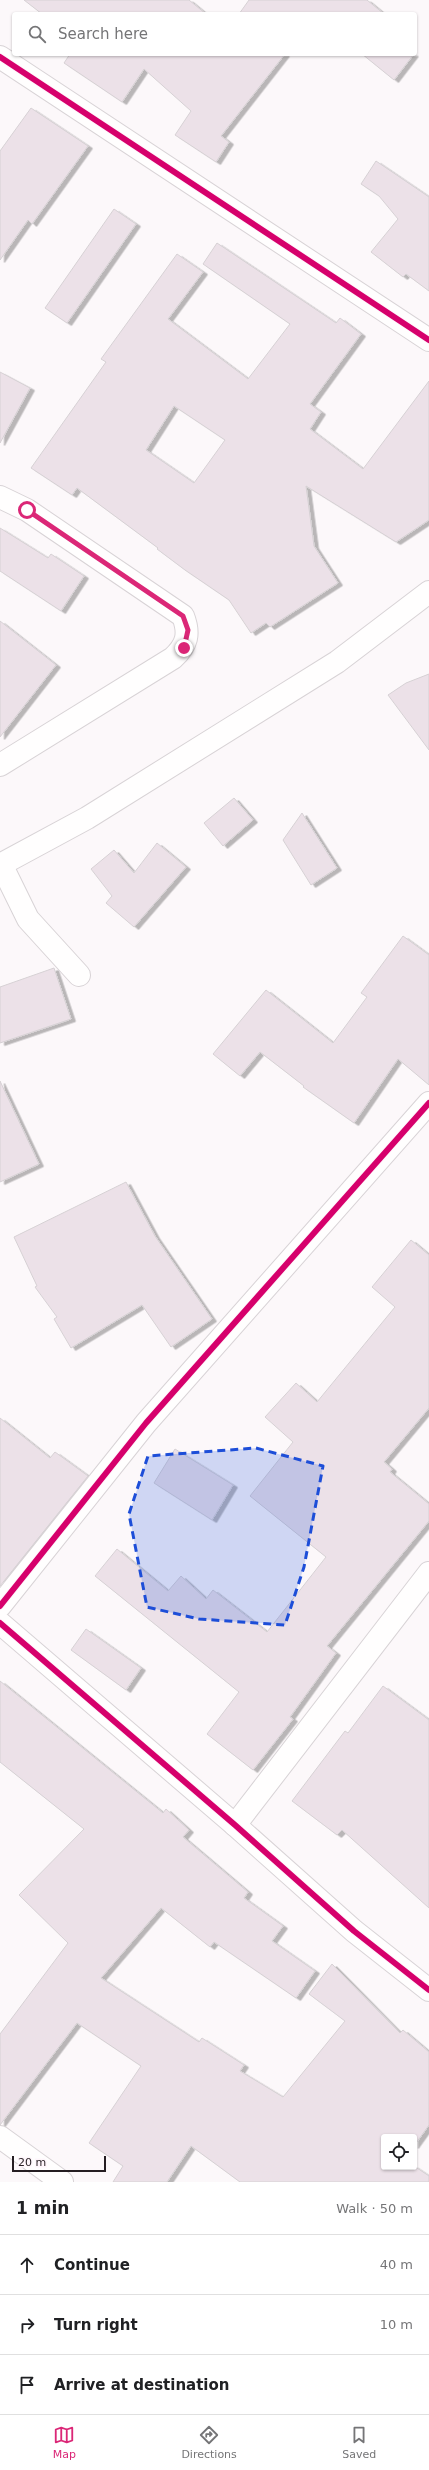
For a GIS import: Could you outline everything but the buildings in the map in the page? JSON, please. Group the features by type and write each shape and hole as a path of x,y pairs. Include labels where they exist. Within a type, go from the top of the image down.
{"street":[{"path":"0,57 429,340"},
{"path":"0,497 27,510 183,616 188,630 184,648 173,658 0,765"},
{"path":"79,975 28,919 1,864 87,818 330,666 429,592"},
{"path":"0,1606 146,1422 429,1103"},
{"path":"236,1826 429,1573"},
{"path":"0,1623 236,1826 354,1931 429,1990"},
{"path":"0,2136 62,2182"}],"highlighted area":[{"path":"256,1448 323,1466 304,1567 285,1625 199,1619 147,1607 129,1514 148,1456"}],"cycle path":[{"path":"0,57 429,340"},
{"path":"0,1606 146,1423 429,1103"},
{"path":"0,1623 235,1825 354,1931 429,1990"}],"route":[{"path":"27,510 183,616 188,630 184,648"}]}
